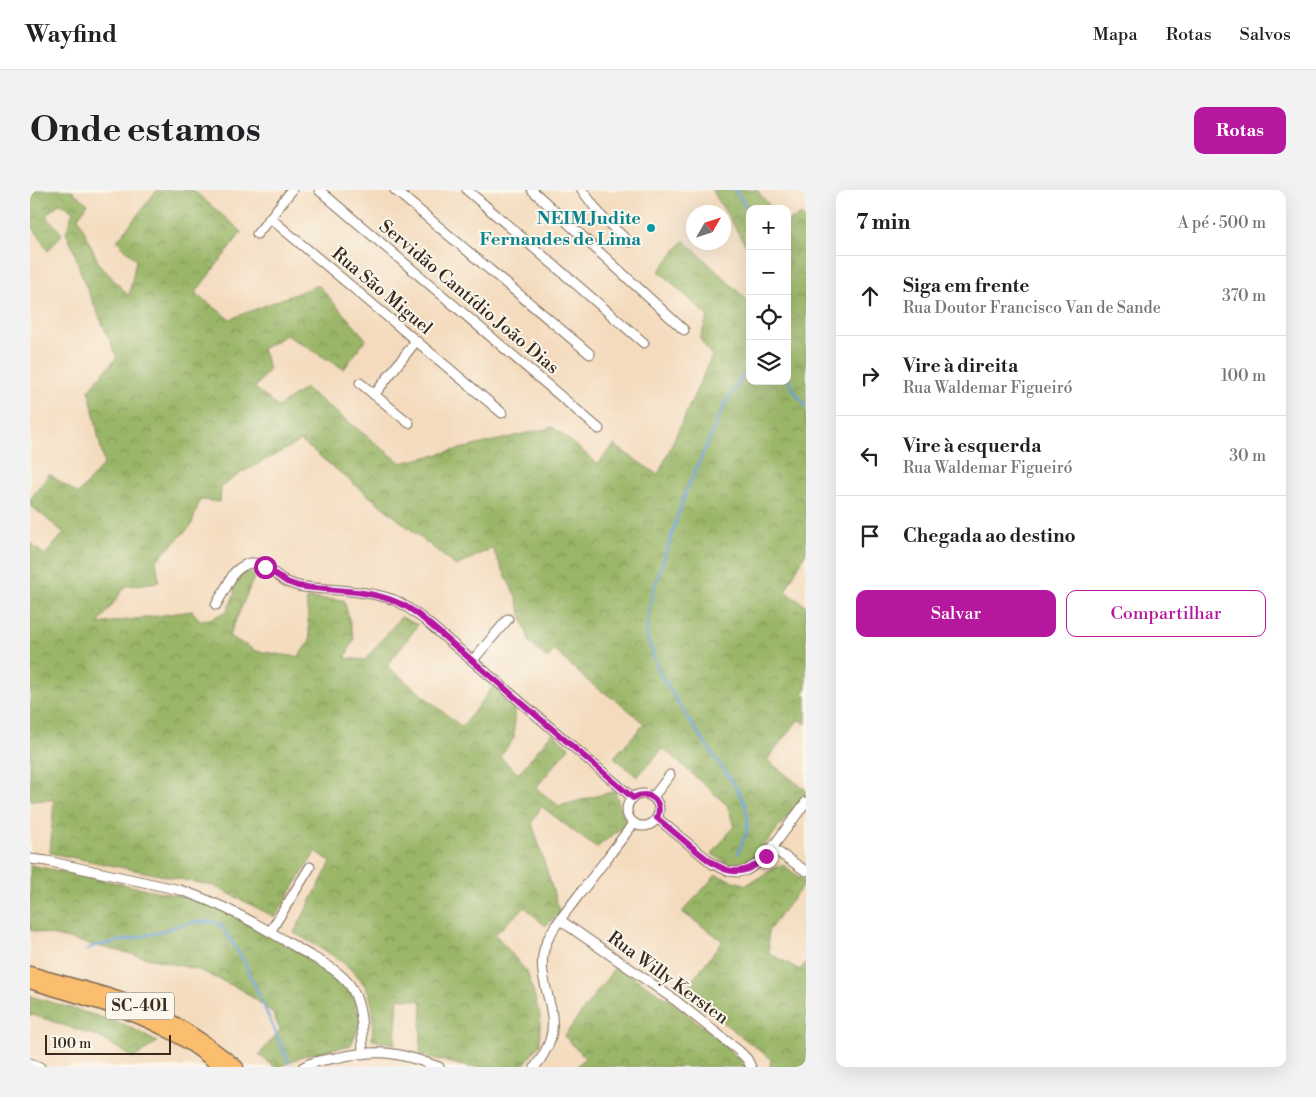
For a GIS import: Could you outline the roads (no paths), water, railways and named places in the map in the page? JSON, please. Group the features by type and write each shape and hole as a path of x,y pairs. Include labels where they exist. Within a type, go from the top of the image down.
{"highway":[{"name":"SC-401","path":"30,973 146,1009 190,1032 237,1067"},
{"name":"SC-401","path":"30,982 144,1019 183,1040 220,1067"}],"street":[{"path":"257,234 292,190"},
{"name":"Servidão Cantídio João Dias","path":"318,190 600,429"},
{"path":"395,190 590,354"},
{"path":"467,190 644,343"},
{"path":"532,190 684,330"},
{"path":"582,190 602,216 629,242"},
{"name":"Rua São Miguel","path":"270,218 502,413"},
{"path":"374,395 416,341"},
{"path":"360,383 409,423"},
{"path":"216,605 234,573 244,565 251,563 265,567 287,582 298,586 372,594 395,601 416,613 633,798"},
{"path":"472,660 508,619"},
{"path":"653,797 670,775"},
{"path":"643,794 653,797 658,805 659,814 657,818 649,825 644,826 634,823 630,819 627,810 630,802 633,798 643,794"},
{"path":"657,818 713,864 728,871 738,872 747,870 760,862 806,802"},
{"path":"535,1067 546,1049 552,1031 553,1020 542,966 542,958 547,940 560,920 634,823"},
{"path":"772,848 806,871"},
{"path":"30,858 196,895 229,909 328,966 344,979 351,988 360,1007 363,1054"},
{"path":"270,932 310,867"},
{"name":"Rua Willy Kersten","path":"560,920 675,1000 739,1051 747,1059 751,1067"},
{"path":"302,1067 314,1061 350,1055 392,1053 439,1067"},
{"path":"30,1063 40,1067"}],"waterway":[{"path":"735,190 746,207"},
{"path":"738,853 747,831 748,819 745,805 737,789 685,714 659,672 646,634 653,592 686,491 725,404 746,371"},
{"path":"791,385 806,406"},
{"path":"86,950 94,946 191,923 210,922 220,924 244,961 289,1063"}],"place":[{"name":"NEIM Judite Fernandes de Lima","path":"651,228"}]}
